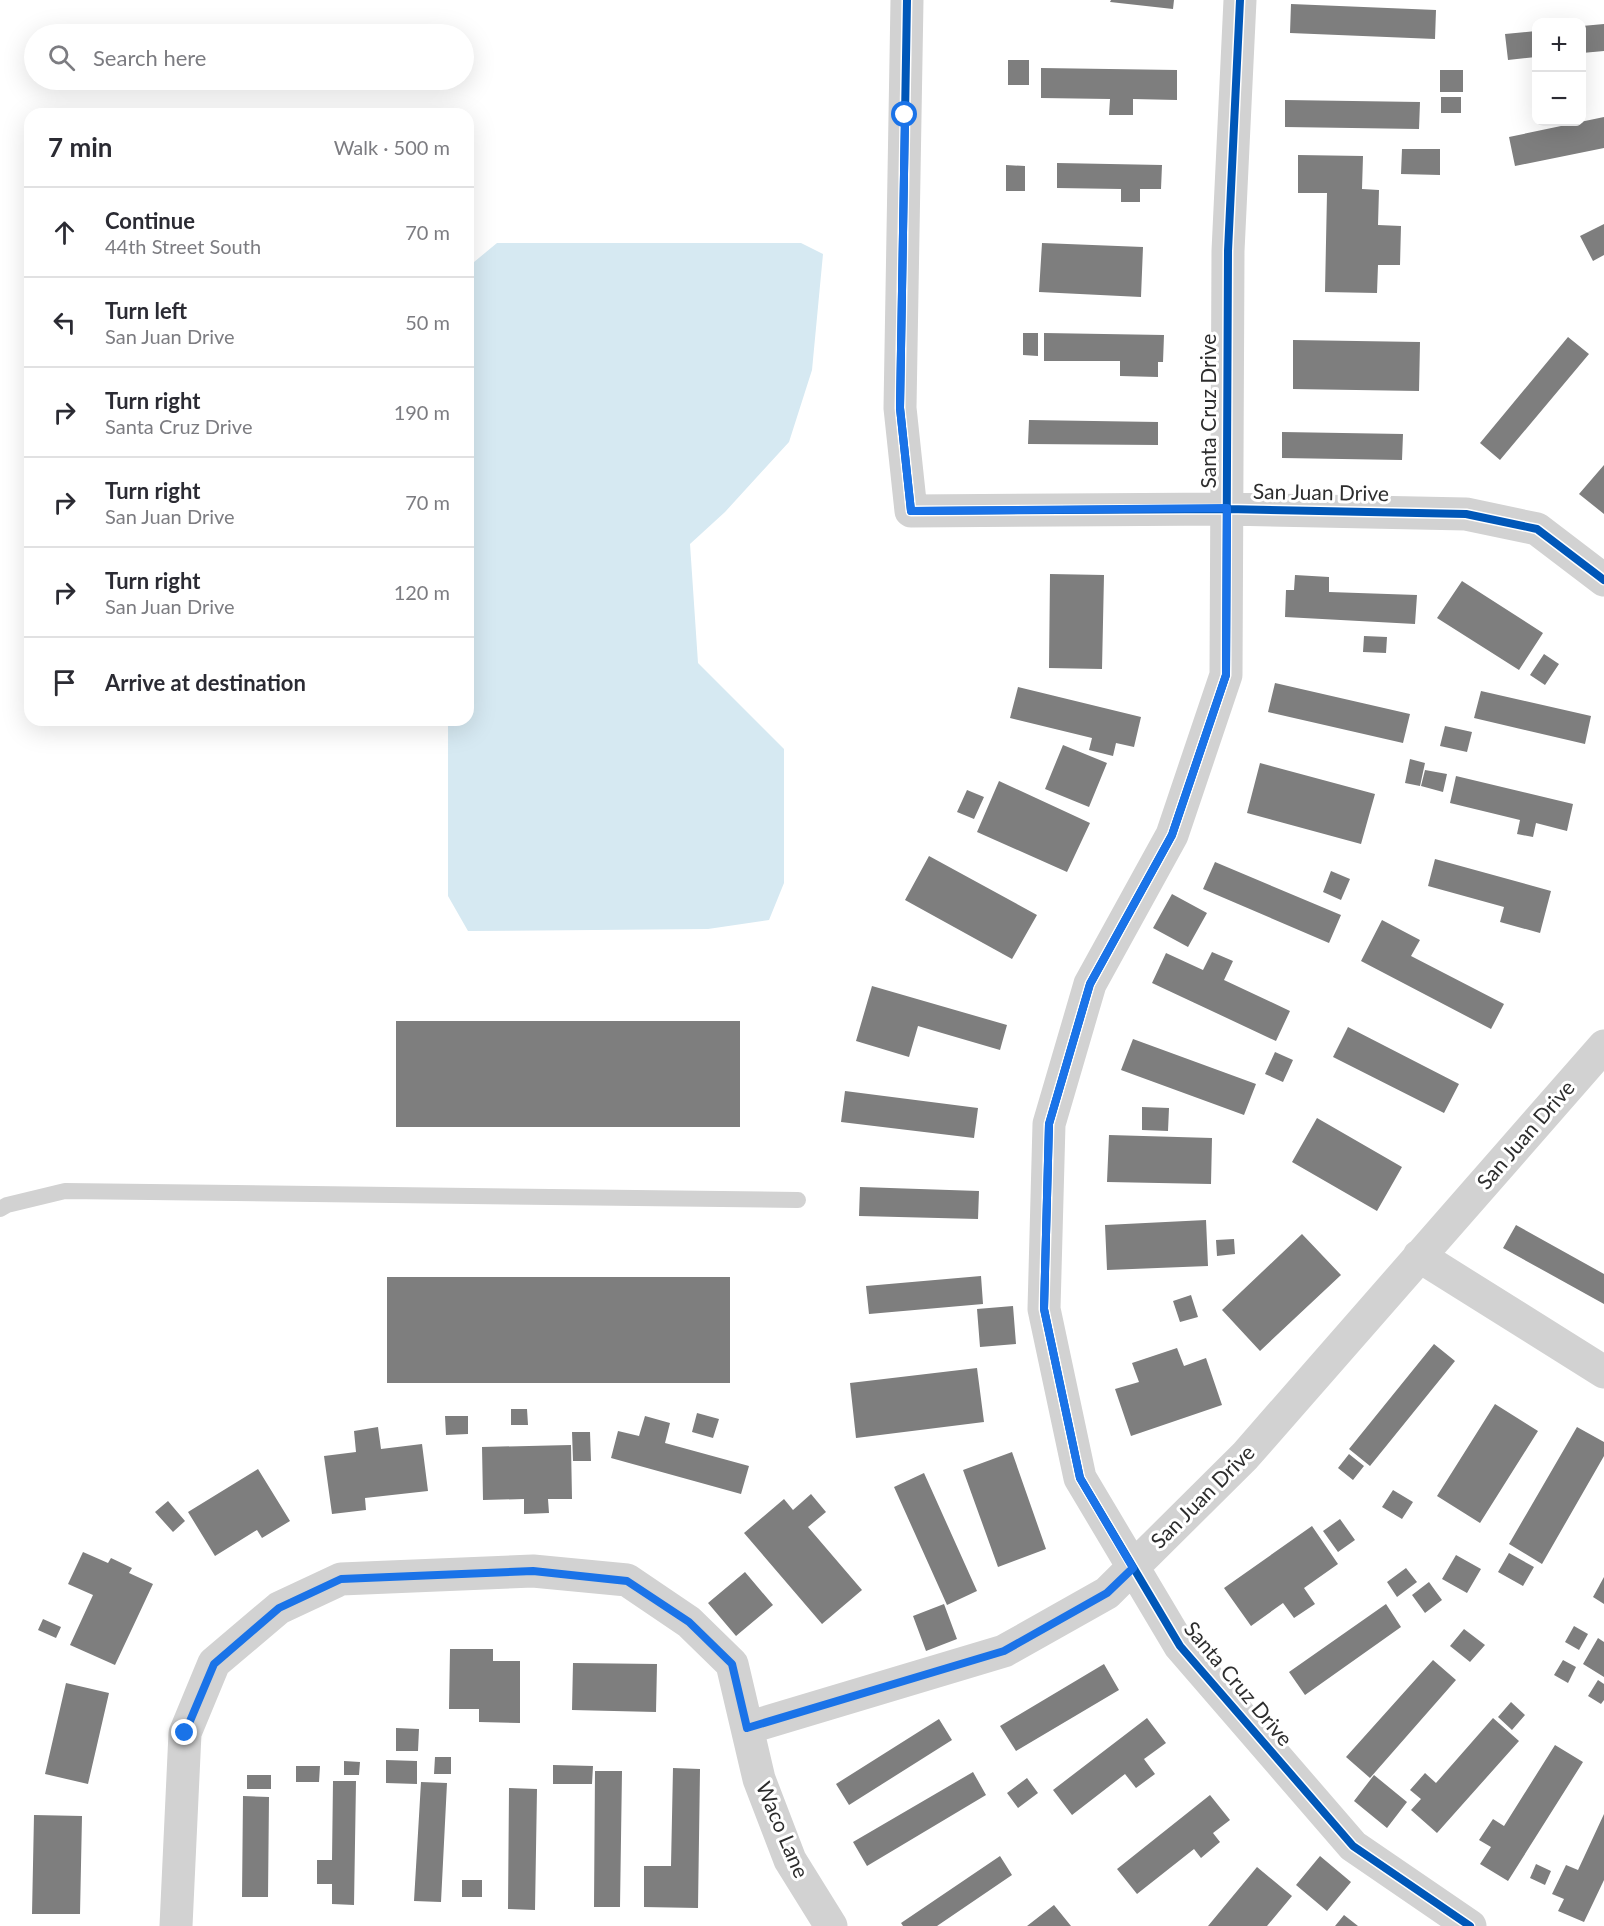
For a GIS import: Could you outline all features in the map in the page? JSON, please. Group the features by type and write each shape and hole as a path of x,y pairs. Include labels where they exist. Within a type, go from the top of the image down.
{"street":[{"name":"San Juan Drive","path":"907,0 900,408 911,511 1227,508 1466,514 1537,529 1604,580"},
{"name":"Santa Cruz Drive","path":"1240,0 1228,251 1226,675 1172,835 1090,984 1049,1124 1044,1309 1080,1478 1180,1646 1353,1846 1470,1926"},
{"name":"San Juan Drive","path":"747,1728 1004,1651 1107,1593 1245,1456 1604,1046"},
{"path":"1419,1256 1604,1372"},
{"path":"176,1926 185,1733 214,1664 279,1608 341,1579 533,1571 627,1581 689,1622 732,1664 747,1728"},
{"name":"Waco Lane","path":"747,1728 759,1779 790,1860 831,1926"}],"lane":[{"path":"0,1209 7,1205 64,1191 798,1200"}],"shaded area":[{"path":"497,243 801,243 823,254 812,370 789,442 725,512 690,544 698,663 784,749 784,883 769,920 708,929 468,931 448,896 448,726 474,726 474,262"}],"building":[{"path":"1111,0 1174,0 1173,9 1110,2"},
{"path":"1291,4 1436,10 1435,39 1290,33"},
{"path":"1604,24 1604,51 1586,53 1586,26"},
{"path":"1532,31 1532,57 1508,60 1505,34"},
{"path":"1008,60 1029,60 1029,85 1008,85"},
{"path":"1041,68 1177,70 1177,100 1133,99 1133,115 1109,115 1110,99 1041,98"},
{"path":"1440,70 1463,70 1463,92 1440,92"},
{"path":"1441,97 1461,97 1461,113 1441,113"},
{"path":"1285,100 1420,102 1419,129 1285,127"},
{"path":"1604,117 1604,148 1515,166 1509,137 1561,126 1586,126 1586,121"},
{"path":"1402,149 1440,149 1440,175 1401,174"},
{"path":"1298,155 1363,156 1362,189 1379,190 1378,225 1401,226 1400,265 1378,265 1377,293 1325,292 1327,193 1298,193"},
{"path":"1057,163 1162,165 1161,189 1140,189 1140,202 1121,202 1121,189 1057,188"},
{"path":"1006,165 1025,166 1025,191 1006,191"},
{"path":"1604,224 1604,255 1593,261 1580,236"},
{"path":"1042,243 1143,247 1141,297 1039,292"},
{"path":"1023,333 1038,333 1038,356 1023,355"},
{"path":"1044,333 1164,335 1163,362 1158,362 1158,377 1120,376 1120,361 1044,361"},
{"path":"1568,337 1589,354 1500,460 1480,443"},
{"path":"1293,340 1420,342 1419,391 1293,389"},
{"path":"1029,420 1158,422 1158,445 1028,444"},
{"path":"1282,432 1403,434 1402,460 1282,458"},
{"path":"1604,465 1604,514 1579,494"},
{"path":"1050,574 1104,575 1102,669 1049,668"},
{"path":"1295,575 1329,577 1329,592 1417,595 1415,624 1285,617 1286,590 1294,590"},
{"path":"1462,581 1543,633 1519,670 1437,618"},
{"path":"1364,636 1387,637 1386,653 1363,652"},
{"path":"1544,654 1559,664 1545,685 1530,675"},
{"path":"1275,683 1410,714 1403,743 1268,712"},
{"path":"1018,687 1141,717 1134,747 1116,743 1113,756 1089,750 1092,738 1010,718"},
{"path":"1481,691 1591,716 1585,744 1474,718"},
{"path":"1445,726 1472,732 1467,752 1440,746"},
{"path":"1063,745 1107,763 1089,807 1045,789"},
{"path":"1410,759 1425,763 1420,786 1405,783"},
{"path":"1260,763 1375,794 1361,844 1247,813"},
{"path":"1425,770 1447,774 1443,792 1421,786"},
{"path":"1456,776 1573,804 1567,831 1536,823 1533,837 1517,834 1520,820 1450,803"},
{"path":"999,781 1090,823 1067,872 977,832"},
{"path":"967,790 984,797 974,819 957,812"},
{"path":"929,856 1037,915 1012,959 905,900"},
{"path":"1435,859 1551,891 1540,933 1500,922 1504,907 1428,886"},
{"path":"1215,862 1341,915 1329,943 1203,889"},
{"path":"1331,871 1350,879 1341,900 1323,892"},
{"path":"1172,894 1207,913 1188,947 1153,928"},
{"path":"1382,920 1420,940 1411,956 1504,1004 1491,1029 1361,961"},
{"path":"1212,952 1233,961 1224,980 1290,1011 1276,1041 1152,983 1166,953 1203,970"},
{"path":"872,986 1007,1025 1000,1050 918,1026 909,1057 856,1041"},
{"path":"396,1021 740,1021 740,1127 396,1127"},
{"path":"1348,1027 1459,1084 1444,1113 1333,1057"},
{"path":"1133,1039 1256,1084 1244,1115 1121,1070"},
{"path":"1275,1052 1293,1060 1283,1082 1265,1074"},
{"path":"845,1091 978,1108 974,1138 841,1122"},
{"path":"1142,1107 1169,1108 1168,1131 1142,1130"},
{"path":"1317,1118 1402,1167 1377,1211 1292,1162"},
{"path":"1109,1135 1212,1138 1211,1184 1107,1182"},
{"path":"860,1187 979,1191 978,1219 859,1216"},
{"path":"1206,1220 1208,1266 1107,1270 1105,1225"},
{"path":"1516,1225 1604,1274 1604,1304 1503,1248"},
{"path":"1302,1234 1341,1275 1260,1351 1222,1310"},
{"path":"1234,1239 1235,1254 1217,1256 1216,1240"},
{"path":"981,1276 983,1304 869,1314 866,1286"},
{"path":"387,1277 730,1277 730,1383 387,1383"},
{"path":"1191,1295 1198,1317 1180,1322 1173,1301"},
{"path":"1013,1306 1016,1344 980,1347 977,1309"},
{"path":"1434,1344 1455,1361 1370,1466 1349,1449"},
{"path":"1177,1348 1184,1366 1206,1358 1222,1405 1131,1436 1115,1389 1139,1382 1132,1363"},
{"path":"977,1368 984,1422 856,1438 850,1383"},
{"path":"1495,1404 1538,1431 1480,1523 1437,1496"},
{"path":"511,1409 527,1409 528,1425 511,1425"},
{"path":"697,1413 719,1419 713,1438 692,1432"},
{"path":"445,1416 468,1416 468,1434 446,1435"},
{"path":"645,1416 670,1423 665,1443 749,1466 741,1494 611,1458 618,1431 639,1436"},
{"path":"378,1427 381,1449 422,1444 428,1491 365,1498 366,1510 332,1514 324,1456 356,1452 354,1431"},
{"path":"1577,1427 1604,1442 1604,1456 1542,1564 1509,1544"},
{"path":"572,1432 590,1432 591,1461 573,1461"},
{"path":"571,1445 572,1499 548,1499 549,1513 524,1514 524,1499 483,1500 482,1447"},
{"path":"1012,1452 1046,1549 998,1567 963,1470"},
{"path":"1349,1454 1364,1466 1353,1480 1338,1468"},
{"path":"258,1469 290,1521 262,1538 257,1530 215,1556 188,1512"},
{"path":"924,1473 977,1591 947,1605 894,1487"},
{"path":"1393,1490 1413,1502 1402,1519 1382,1507"},
{"path":"811,1494 826,1512 808,1527 862,1590 822,1624 744,1533 784,1499 793,1510"},
{"path":"168,1501 185,1521 173,1532 155,1512"},
{"path":"1340,1519 1355,1540 1338,1552 1323,1531"},
{"path":"1312,1526 1338,1564 1304,1588 1315,1604 1294,1618 1283,1603 1251,1626 1224,1588"},
{"path":"83,1552 108,1563 111,1558 132,1568 129,1573 153,1584 115,1665 70,1645 93,1595 68,1584"},
{"path":"1509,1553 1534,1567 1523,1586 1498,1572"},
{"path":"1456,1555 1481,1569 1467,1593 1442,1579"},
{"path":"1406,1568 1417,1582 1397,1597 1387,1582"},
{"path":"745,1572 773,1605 736,1636 708,1603"},
{"path":"1604,1577 1604,1604 1593,1597"},
{"path":"1429,1582 1442,1600 1425,1613 1412,1595"},
{"path":"944,1604 957,1639 926,1651 913,1616"},
{"path":"1386,1604 1401,1627 1305,1695 1289,1672"},
{"path":"43,1619 61,1627 56,1638 38,1630"},
{"path":"1574,1626 1588,1634 1579,1650 1565,1642"},
{"path":"1464,1629 1485,1645 1470,1662 1450,1646"},
{"path":"1598,1638 1604,1642 1604,1677 1583,1664"},
{"path":"450,1649 493,1649 493,1661 520,1661 520,1723 479,1722 479,1709 449,1709"},
{"path":"1433,1660 1456,1680 1370,1778 1346,1757"},
{"path":"1563,1660 1576,1667 1568,1683 1554,1675"},
{"path":"573,1663 657,1664 656,1712 572,1710"},
{"path":"1104,1664 1119,1690 1016,1751 1000,1726"},
{"path":"1598,1680 1604,1684 1604,1700 1601,1704 1588,1696"},
{"path":"66,1683 109,1693 88,1784 45,1774"},
{"path":"1511,1702 1525,1715 1512,1730 1498,1717"},
{"path":"1147,1718 1166,1743 1144,1759 1155,1774 1136,1788 1125,1774 1072,1815 1053,1790"},
{"path":"1493,1718 1519,1741 1437,1833 1411,1810 1421,1799 1410,1790 1425,1773 1436,1783"},
{"path":"939,1719 952,1740 849,1805 836,1784"},
{"path":"396,1728 419,1729 418,1751 396,1751"},
{"path":"1555,1745 1583,1762 1508,1881 1480,1864 1491,1847 1479,1840 1493,1819 1504,1826"},
{"path":"435,1757 451,1757 451,1774 434,1774"},
{"path":"386,1760 417,1761 417,1784 386,1783"},
{"path":"344,1761 360,1762 359,1775 344,1775"},
{"path":"553,1765 593,1766 592,1784 553,1784"},
{"path":"296,1766 320,1766 319,1782 296,1782"},
{"path":"673,1768 700,1769 698,1908 644,1907 644,1866 671,1866"},
{"path":"595,1771 622,1771 620,1907 594,1907"},
{"path":"973,1772 986,1795 867,1866 853,1842"},
{"path":"247,1775 271,1775 271,1789 247,1789"},
{"path":"1374,1775 1407,1802 1387,1828 1354,1801"},
{"path":"1027,1778 1038,1793 1018,1808 1007,1793"},
{"path":"333,1781 356,1781 354,1905 332,1904 332,1884 317,1884 317,1860 332,1860"},
{"path":"421,1782 447,1783 441,1902 414,1901"},
{"path":"509,1788 537,1789 535,1910 508,1909"},
{"path":"1210,1795 1230,1820 1213,1833 1220,1842 1201,1858 1194,1849 1137,1894 1117,1869"},
{"path":"243,1796 269,1797 268,1897 242,1897"},
{"path":"1604,1814 1604,1880 1584,1922 1558,1911 1564,1899 1552,1894 1566,1865 1578,1870"},
{"path":"34,1815 82,1816 80,1914 32,1914"},
{"path":"1000,1856 1012,1875 937,1926 903,1926 901,1923"},
{"path":"1320,1856 1351,1882 1327,1911 1296,1885"},
{"path":"1536,1864 1551,1871 1545,1885 1530,1878"},
{"path":"1257,1867 1292,1896 1267,1926 1208,1926"},
{"path":"462,1880 482,1880 482,1897 462,1897"},
{"path":"1054,1905 1071,1926 1027,1926"},
{"path":"1344,1915 1358,1926 1335,1926"}],"cycle path":[{"path":"907,0 900,408 911,511 1227,509 1466,514 1537,529 1604,580"},
{"path":"1240,0 1228,251 1226,675 1172,835 1090,984 1049,1124 1044,1309 1080,1478 1180,1646 1353,1846 1470,1926"}],"route":[{"path":"185,1733 214,1664 279,1608 341,1579 533,1571 627,1581 689,1622 732,1664 747,1728 1004,1651 1107,1593 1133,1568 1080,1478 1044,1309 1049,1124 1090,984 1172,835 1226,675 1227,508 911,511 900,408 905,115"}]}
